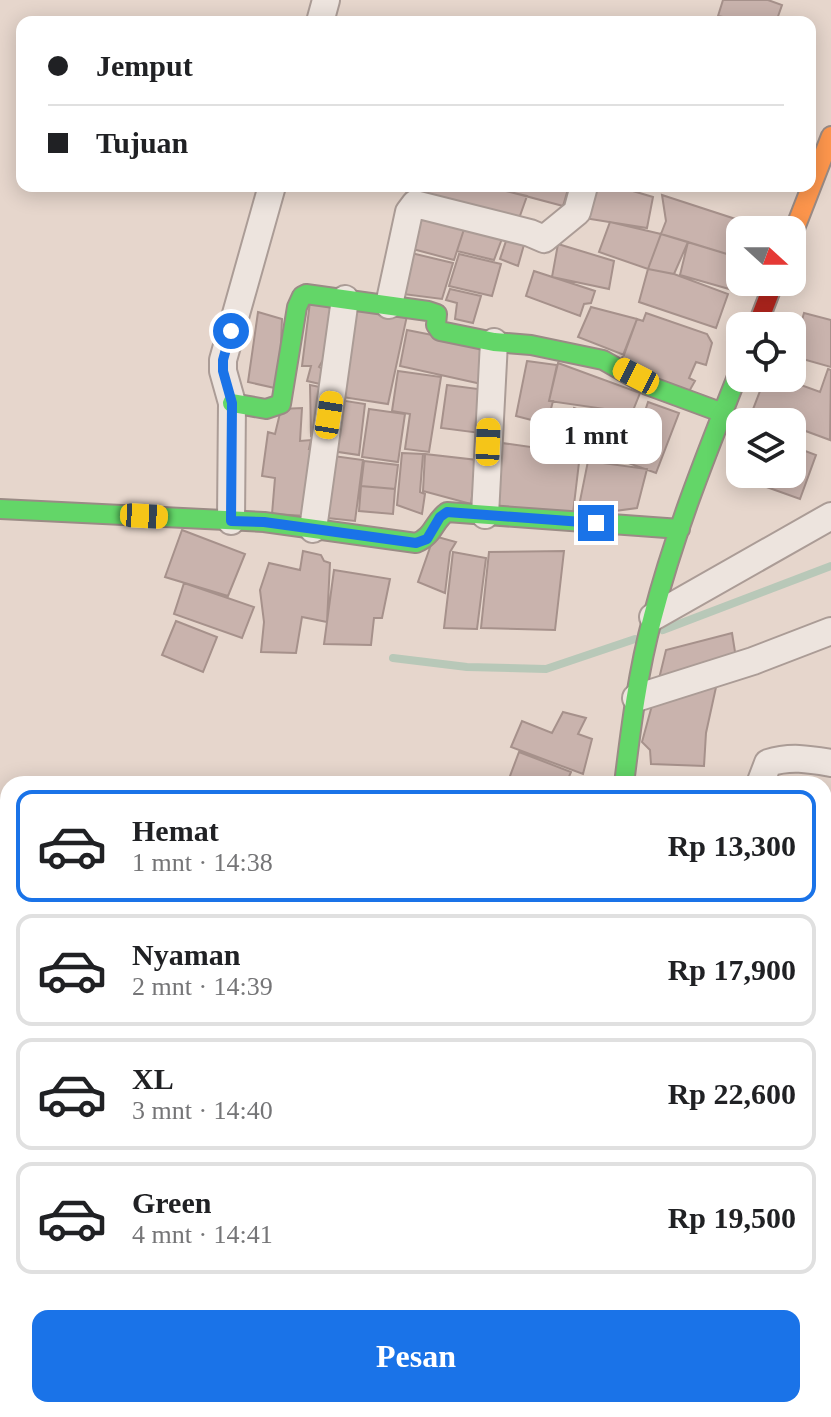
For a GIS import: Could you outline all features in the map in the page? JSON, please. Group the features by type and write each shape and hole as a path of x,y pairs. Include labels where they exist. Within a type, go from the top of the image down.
{"street":[{"path":"816,162 823,141"},
{"path":"231,521 232,403 223,360 270,192"},
{"path":"389,305 409,212 415,204 544,239 577,212 582,192"},
{"path":"799,216 806,192"},
{"path":"232,403 266,409 281,404 297,307 302,296 345,299 437,314 436,325 440,331 603,360 647,385 723,413"},
{"path":"313,529 345,299"},
{"path":"485,515 494,342"},
{"path":"625,776 636,698 652,621 680,529 731,392"},
{"path":"0,509 231,521 416,543 427,539 440,517 447,512 680,529"},
{"path":"652,621 831,516"},
{"path":"636,698 753,661 831,631"},
{"path":"763,776 768,763 777,760 798,757 831,763"}],"building":[{"path":"723,0 768,0 782,5 778,16 718,16"},
{"path":"423,192 510,192 527,196 516,227 419,202"},
{"path":"510,192 567,192 563,206"},
{"path":"592,192 636,192 653,197 647,228 584,218"},
{"path":"662,195 726,216 726,254 661,234 666,221"},
{"path":"422,208 467,220 454,260 409,248"},
{"path":"467,220 506,228 494,260 457,251"},
{"path":"610,222 661,234 648,269 599,252"},
{"path":"510,229 527,234 518,266 500,259"},
{"path":"661,234 688,242 674,274 648,269"},
{"path":"688,242 726,254 726,288 680,275"},
{"path":"558,244 614,261 609,289 552,277"},
{"path":"407,252 453,263 442,299 395,293"},
{"path":"459,254 501,264 492,296 449,286"},
{"path":"648,269 674,274 727,296 716,328 639,302"},
{"path":"534,271 595,291 591,303 584,304 580,316 526,296"},
{"path":"450,289 481,296 473,323 455,319 457,303 446,300"},
{"path":"310,302 337,307 327,353 319,367 324,370 320,384 307,381 311,366 302,366"},
{"path":"349,305 408,311 388,404 336,396"},
{"path":"591,307 637,319 624,355 578,337"},
{"path":"258,312 282,319 279,389 248,382"},
{"path":"646,313 707,334 712,343 706,365 696,362 689,378 695,381 687,395 620,363 637,319 643,321"},
{"path":"806,314 831,320 831,367 806,360"},
{"path":"407,330 493,347 486,385 400,366"},
{"path":"527,361 557,365 547,424 516,416"},
{"path":"558,363 640,393 632,413 549,401"},
{"path":"828,369 831,370 830,440 806,431 806,408 754,408 760,392 806,392 806,387 820,392"},
{"path":"398,371 441,377 429,452 405,449 410,414 392,411"},
{"path":"310,385 325,388 326,398 365,404 359,455 325,450 322,433 311,436"},
{"path":"447,385 486,390 480,433 441,428"},
{"path":"648,402 679,413 656,473 628,463"},
{"path":"302,408 300,441 311,440 309,449 317,449 308,516 272,514 275,478 262,476 268,432 275,434 281,409"},
{"path":"574,408 633,432 625,461 563,448"},
{"path":"369,409 405,414 398,462 362,457"},
{"path":"495,442 580,454 573,513 490,509"},
{"path":"806,451 816,455 806,482"},
{"path":"402,453 423,454 420,492 425,494 422,514 397,505"},
{"path":"425,454 477,460 471,504 423,491"},
{"path":"326,455 363,460 355,521 318,517"},
{"path":"364,461 398,465 395,489 361,486"},
{"path":"588,461 647,469 637,508 577,516"},
{"path":"361,486 395,489 393,514 359,511"},
{"path":"769,488 804,488 800,499"},
{"path":"182,530 245,554 228,596 165,577"},
{"path":"434,536 456,542 450,552 445,593 418,582"},
{"path":"303,551 321,555 324,561 330,563 327,622 302,617 296,653 261,652 264,622 260,590 269,563 300,570"},
{"path":"564,551 555,630 481,628 489,552"},
{"path":"453,552 486,558 477,629 444,628"},
{"path":"334,570 390,579 382,618 374,618 371,645 324,644"},
{"path":"184,583 254,607 242,638 174,614"},
{"path":"176,621 217,637 203,672 162,655"},
{"path":"732,633 736,658 658,683 666,650"},
{"path":"718,678 706,733 704,766 651,764 650,750 642,742 654,698"},
{"path":"563,712 586,718 578,734 592,739 583,774 511,747 522,721 552,733"},
{"path":"519,752 571,772 569,776 510,776"}],"waterway":[{"path":"663,630 831,566"},
{"path":"393,658 467,667 546,669 635,639"}],"traffic: fast":[{"path":"232,403 266,409 281,404 297,307 306,294 428,311 437,314 436,325 440,331 603,360 647,385 723,413"},
{"path":"625,776 639,678 662,584 731,392"},
{"path":"0,509 264,522 416,543 426,537 447,512 680,529"}],"traffic: slow":[{"path":"816,174 831,136"},
{"path":"800,216 809,192"}],"traffic: jam":[{"path":"762,312 769,296"}],"route":[{"path":"231,331 223,360 232,403 231,521 264,522 416,543 427,539 440,517 447,512 596,523"}]}
